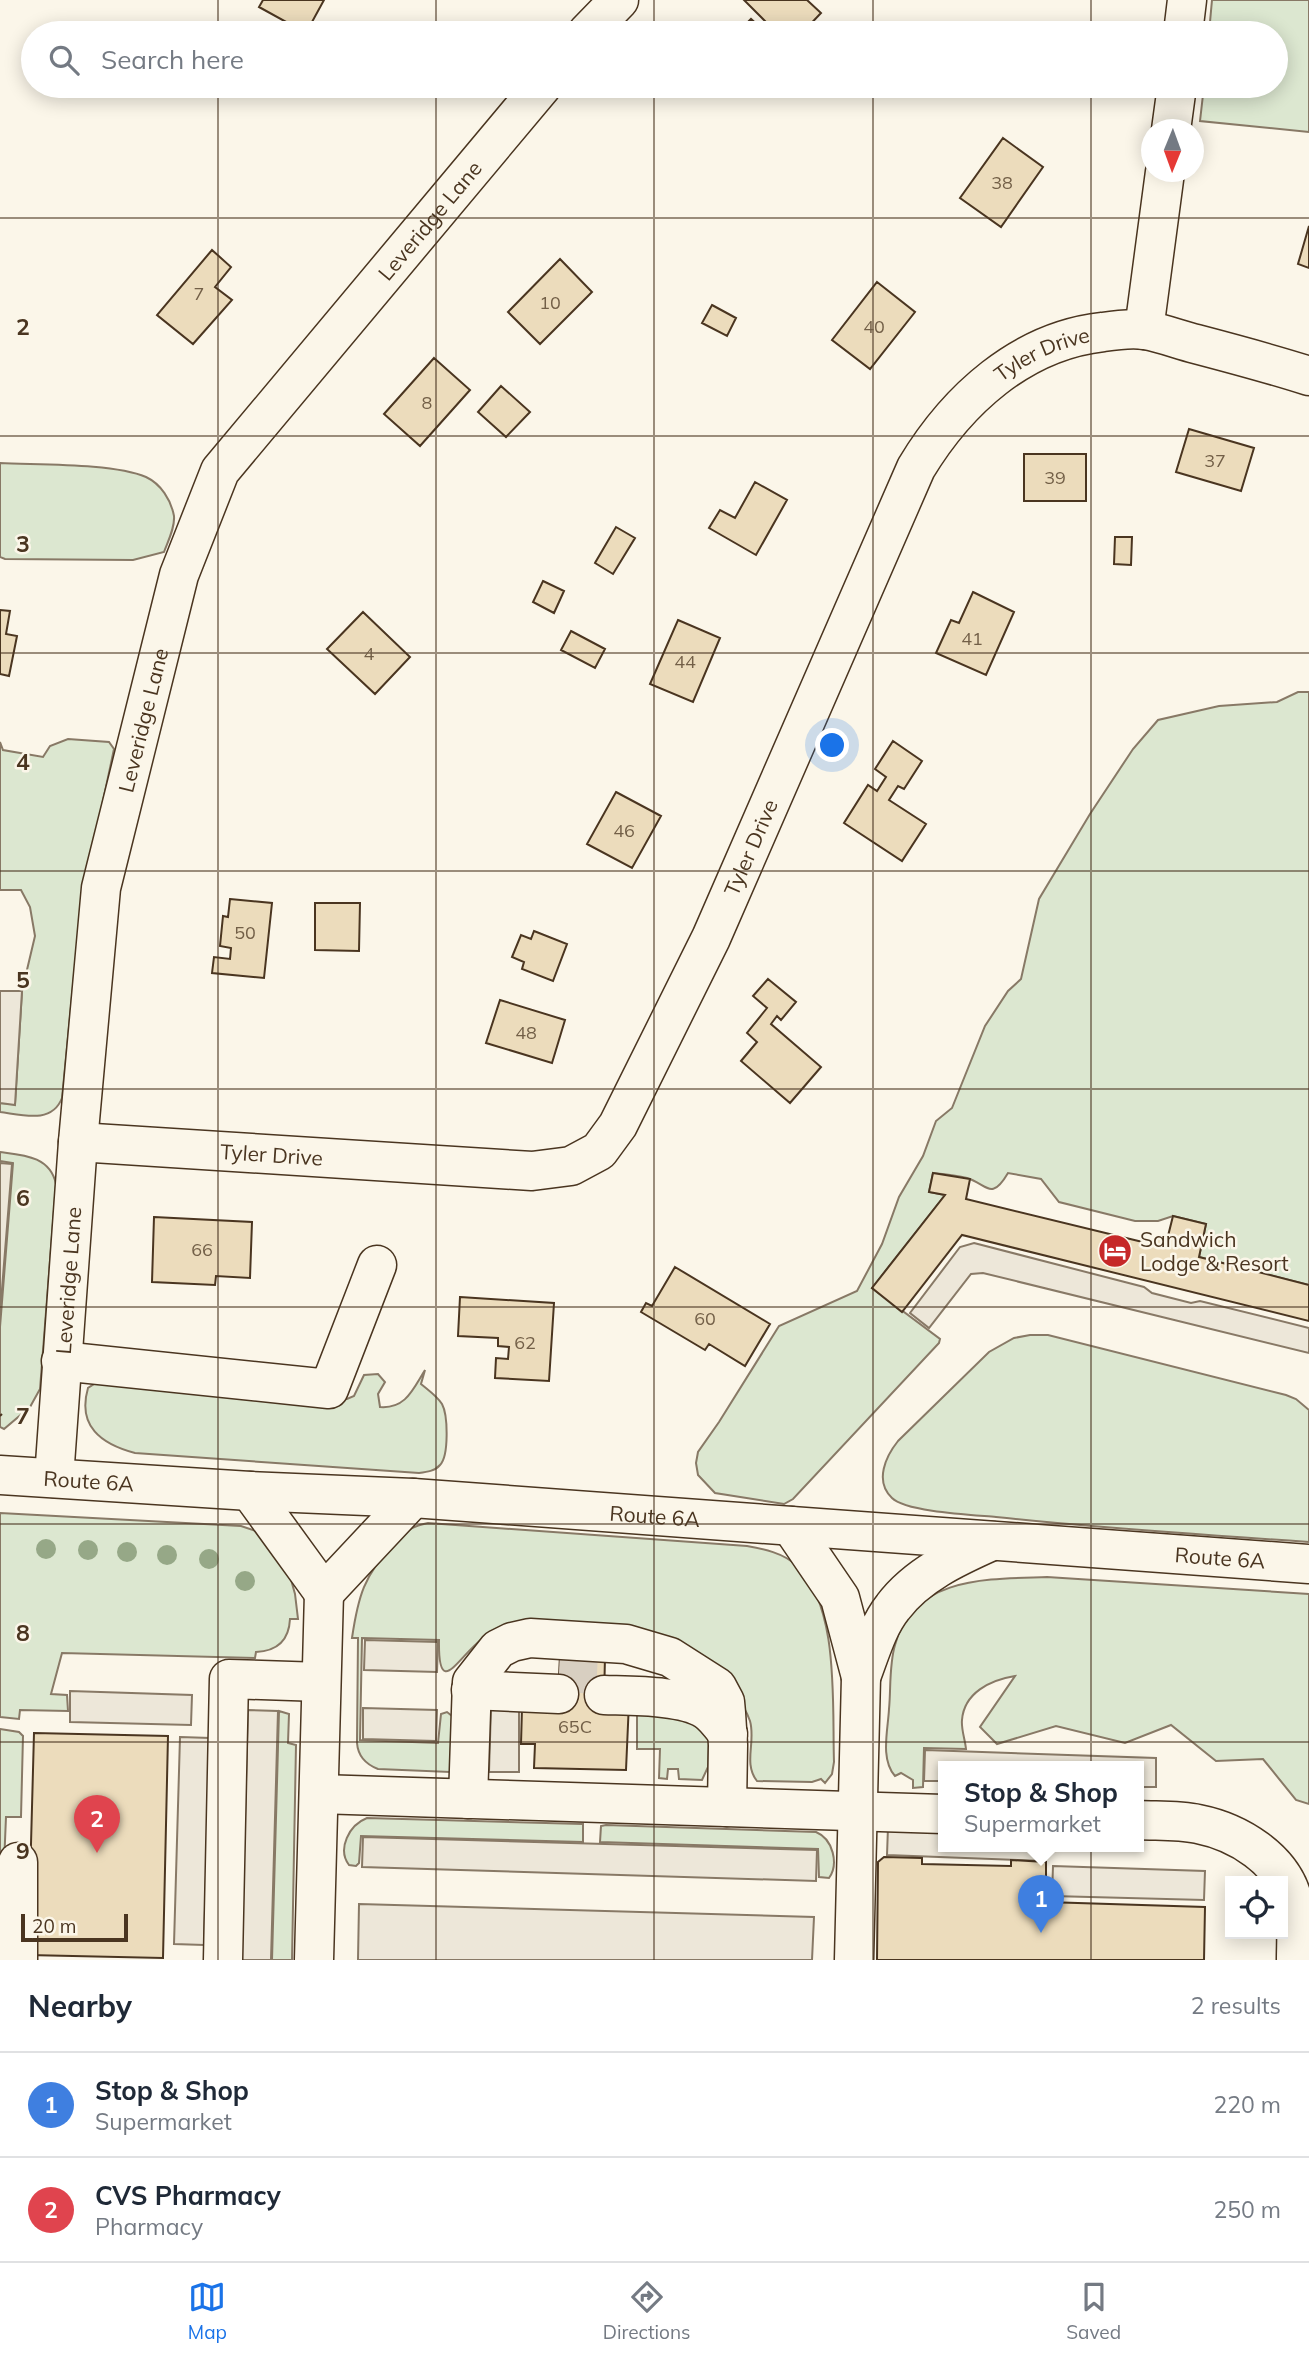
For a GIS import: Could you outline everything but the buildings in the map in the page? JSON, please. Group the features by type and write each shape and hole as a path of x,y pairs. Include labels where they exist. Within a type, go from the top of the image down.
{"street":[{"path":"599,21 619,0"},
{"path":"1184,21 1187,0"},
{"name":"Leveridge Lane","path":"54,1478 78,1142 101,888 179,575 220,471 532,98"},
{"path":"1172,119 1175,98"},
{"path":"1144,330 1164,182"},
{"name":"Tyler Drive","path":"78,1142 532,1171 571,1166 599,1151 618,1125 711,938 916,468 931,443 974,394 1012,364 1046,346 1082,334 1144,330 1309,376"},
{"path":"61,1361 329,1389 377,1265"},
{"name":"Route 6A","path":"0,1475 413,1498 1309,1564"},
{"path":"250,1491 324,1593 314,1960"},
{"path":"324,1593 413,1498"},
{"path":"791,1526 840,1598 861,1677 854,1960"},
{"path":"861,1677 882,1624 893,1606 943,1563 992,1541"},
{"path":"468,1799 474,1685 498,1649 530,1638 626,1644 670,1657 717,1688 725,1702 727,1723 727,1807"},
{"path":"223,1960 229,1679 321,1682"},
{"path":"474,1685 559,1683"},
{"path":"604,1685 704,1708 716,1719 727,1723"},
{"path":"319,1794 938,1814"},
{"path":"1144,1820 1198,1824 1220,1830 1245,1842 1267,1858 1286,1880 1294,1902 1296,1960"},
{"path":"18,1862 18,1960"}],"green space":[{"path":"1212,0 1309,0 1309,132 1200,119 1203,98 1288,98 1288,21 1210,21"},
{"path":"0,463 95,467 132,472 146,477 164,493 174,516 164,552 133,560 0,557"},
{"path":"1298,692 1309,692 1309,1285 1199,1257 1206,1224 1173,1216 1158,1221 1135,1221 1059,1202 1041,1179 1008,1173 997,1187 989,1189 967,1178 933,1173 929,1192 945,1195 872,1288 940,1339 939,1343 793,1499 784,1504 715,1493 698,1475 698,1452 779,1326 857,1291 882,1244 899,1197 923,1156 936,1121 952,1108 985,1026 1008,991 1021,979 1039,899 1133,749 1158,720 1219,706 1277,702"},
{"path":"68,739 109,742 114,749 81,905 62,1098 51,1112 27,1116 0,1112 0,1103 15,1104 22,991 35,936 30,907 21,890 0,890 0,742 3,750 43,757 50,746"},
{"path":"0,1152 26,1156 42,1162 53,1175 56,1184 40,1389 30,1407 4,1429 0,1427 0,1327 13,1163 0,1161"},
{"path":"1048,1335 1296,1399 1309,1410 1309,1542 957,1514 911,1507 892,1498 884,1484 883,1476 889,1454 898,1441 989,1352 1014,1338"},
{"path":"425,1370 421,1384 442,1404 447,1435 445,1453 440,1465 433,1470 419,1473 135,1453 102,1438 89,1423 86,1413 88,1388 102,1379 347,1399 354,1396 364,1375 378,1374 385,1382 378,1394 380,1407 389,1407 408,1396"},
{"path":"0,1513 241,1526 256,1531 290,1576 298,1619 290,1619 287,1633 281,1643 256,1652 255,1658 62,1653 51,1694 67,1695 68,1711 20,1710 19,1719 0,1717"},
{"path":"428,1523 747,1546 785,1557 796,1565 810,1583 827,1630 833,1686 832,1774 825,1783 821,1779 812,1782 757,1781 750,1760 750,1721 739,1701 714,1672 482,1639 446,1671 442,1668 439,1640 362,1638 360,1740 438,1743 441,1714 447,1712 452,1716 450,1772 378,1769 369,1765 361,1756 357,1743 358,1638 352,1638 357,1610 364,1587 383,1556 408,1531"},
{"path":"1047,1577 1309,1594 1309,1804 1296,1800 1263,1759 1216,1761 1171,1725 1125,1743 1056,1726 997,1744 980,1727 1015,1676 980,1689 968,1702 962,1723 966,1749 924,1748 923,1787 913,1788 913,1780 901,1773 895,1776 890,1769 886,1753 887,1735 892,1661 904,1622 918,1605 936,1593 957,1586 979,1581"},
{"path":"279,1711 289,1714 288,1743 296,1745 292,1960 272,1960"},
{"path":"637,1715 690,1715 709,1739 708,1767 702,1780 679,1779 678,1769 668,1769 667,1779 659,1778 660,1749 637,1749"},
{"path":"0,1729 19,1732 23,1736 21,1817 6,1817 0,1960"},
{"path":"367,1818 583,1824 583,1842 361,1836 359,1863 356,1866 349,1865 344,1852 347,1838 355,1826"},
{"path":"601,1826 816,1832 827,1840 833,1852 834,1866 829,1878 819,1877 818,1849 600,1842"}],"shaded area":[{"path":"0,991 22,991 15,1105 0,1103"},
{"path":"0,1163 12,1164 0,1314"},
{"path":"974,1243 1144,1287 1152,1293 1191,1303 1200,1301 1309,1328 1309,1353 983,1273 971,1274 929,1328 910,1313 960,1247"},
{"path":"365,1640 438,1642 437,1672 364,1670"},
{"path":"70,1691 192,1695 191,1725 70,1722"},
{"path":"491,1707 519,1708 519,1772 489,1772"},
{"path":"363,1708 437,1710 436,1741 363,1739"},
{"path":"248,1710 278,1711 271,1960 241,1960"},
{"path":"180,1737 210,1738 204,1945 174,1944"},
{"path":"925,1750 1156,1758 1156,1787 1144,1787 1144,1761 938,1761 938,1781 924,1781"},
{"path":"888,1827 938,1829 938,1852 1045,1852 1044,1861 887,1855"},
{"path":"363,1837 817,1850 816,1881 362,1867"},
{"path":"1053,1866 1205,1871 1204,1900 1052,1896"},
{"path":"359,1904 814,1917 812,1960 358,1960"}],"tunnel":[{"path":"559,1673 604,1675"}],"place":[{"name":"Sandwich Lodge & Resort","path":"1115,1251"},
{"name":"CVS Pharmacy","path":"97,1853"},
{"name":"Stop & Shop","path":"1041,1933"}]}
